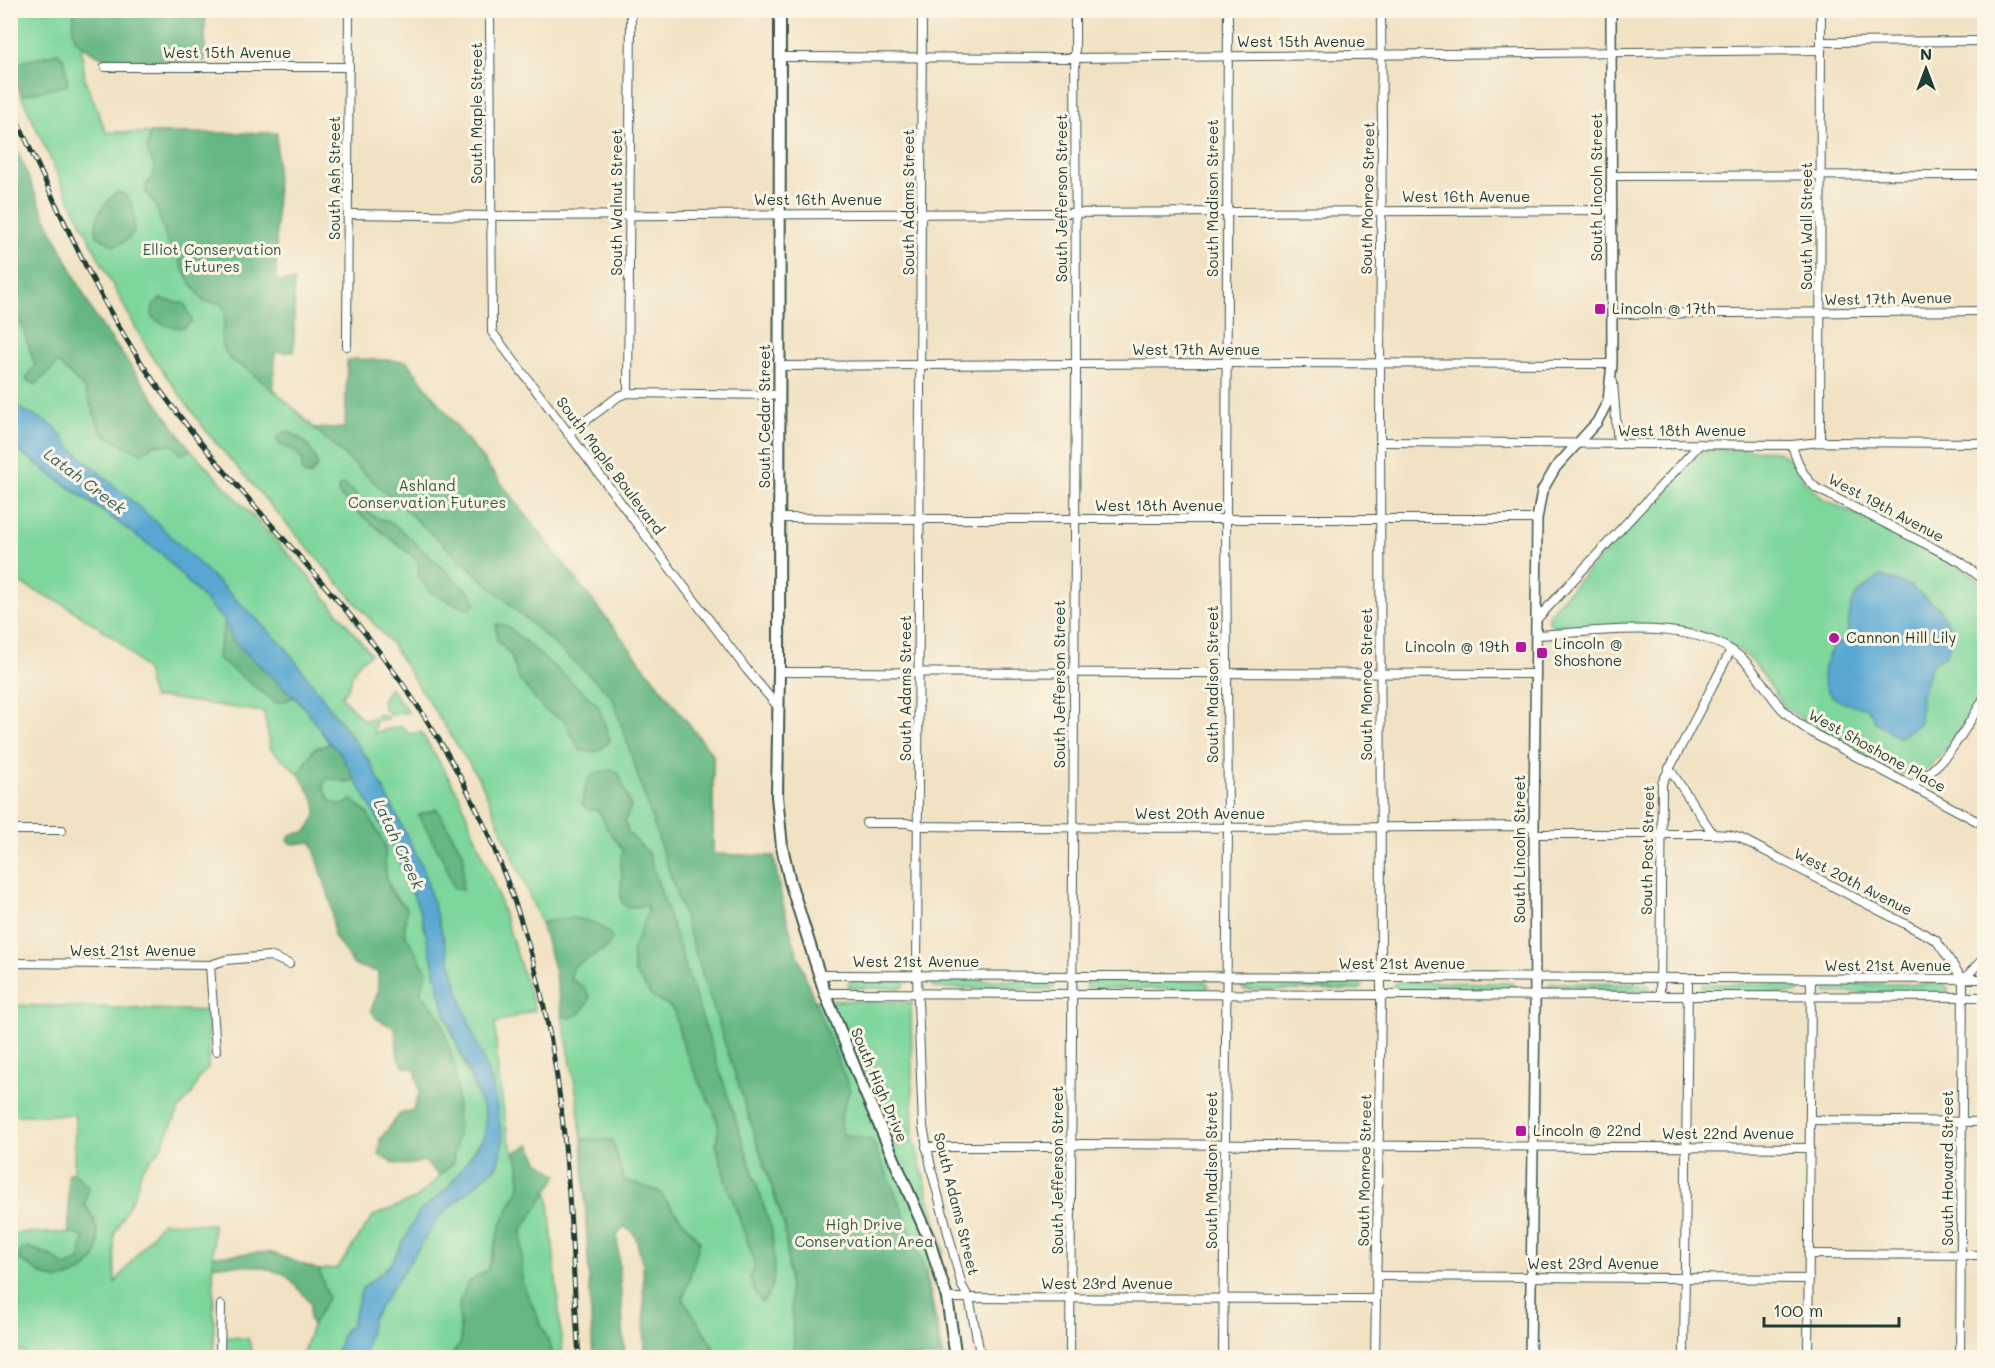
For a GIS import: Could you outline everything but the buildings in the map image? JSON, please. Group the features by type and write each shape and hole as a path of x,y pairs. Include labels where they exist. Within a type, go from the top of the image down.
{"main road":[{"name":"South Cedar Street","path":"779,822 777,796 780,518 780,10"},
{"name":"South High Drive","path":"779,822 790,882 825,993 928,1237 946,1298 956,1358"}],"street":[{"name":"South Ash Street","path":"347,346 349,10"},
{"name":"South Maple Street","path":"490,10 491,216"},
{"name":"South Walnut Street","path":"628,393 631,10"},
{"name":"South Adams Street","path":"922,10 917,976 921,1099 926,1147 962,1286 969,1298 981,1358"},
{"name":"South Jefferson Street","path":"1070,1358 1076,365 1074,10"},
{"name":"South Madison Street","path":"1223,1358 1228,827 1226,519 1228,10"},
{"name":"South Monroe Street","path":"1375,1358 1381,996 1381,10"},
{"name":"South Lincoln Street","path":"1611,10 1612,364 1618,444"},
{"name":"South Wall Street","path":"1820,442 1821,10"},
{"name":"West 15th Avenue","path":"781,57 1381,56 1984,41"},
{"name":"West 15th Avenue","path":"105,66 349,67"},
{"path":"1612,176 1984,176"},
{"name":"West 16th Avenue","path":"348,214 491,216 1612,210"},
{"name":"South Maple Boulevard","path":"491,216 492,332 747,670 779,708"},
{"name":"West 17th Avenue","path":"1612,314 1984,311"},
{"name":"West 17th Avenue","path":"780,366 1227,363 1612,364"},
{"name":"South Lincoln Street","path":"1530,1358 1537,519 1542,491 1556,467 1597,422 1608,401 1612,364"},
{"path":"568,434 619,396 628,393 779,395"},
{"name":"West 18th Avenue","path":"1380,442 1792,445 1820,442 1984,442"},
{"path":"1537,618 1700,444"},
{"name":"West 19th Avenue","path":"1792,445 1803,473 1816,488 1961,562 1984,580"},
{"name":"West 18th Avenue","path":"780,518 1537,519"},
{"name":"West Shoshone Place","path":"1536,635 1660,630 1710,639 1731,650 1752,668 1783,710 1798,724 1984,825"},
{"name":"South Post Street","path":"1660,996 1662,783 1731,650"},
{"path":"779,672 1536,674"},
{"path":"1911,786 1927,776 1947,756 1984,698"},
{"path":"1669,768 1713,834"},
{"name":"West 20th Avenue","path":"866,823 1073,828 1534,830 1729,835 1740,838 1936,940 1963,980"},
{"path":"10,830 62,830"},
{"name":"West 21st Avenue","path":"10,963 210,965 226,960 270,956 289,964"},
{"path":"1963,980 1984,958"},
{"path":"210,965 216,1051"},
{"name":"West 21st Avenue","path":"820,975 1984,979"},
{"path":"1684,1358 1688,978"},
{"path":"1808,1358 1811,979"},
{"name":"South Howard Street","path":"1960,1358 1963,980"},
{"name":"West 21st Avenue","path":"825,993 1984,997"},
{"name":"West 22nd Avenue","path":"1810,1120 1984,1122"},
{"name":"West 22nd Avenue","path":"926,1147 1072,1145 1810,1148"},
{"path":"1809,1254 1984,1255"},
{"name":"West 23rd Avenue","path":"1376,1275 1809,1279"},
{"name":"West 23rd Avenue","path":"946,1298 1376,1299"},
{"path":"220,1358 221,1305"}],"green space":[{"path":"10,11 74,11 74,35 81,44 85,80 106,132 150,133 147,148 152,158 154,172 146,185 146,193 156,206 262,281 294,281 294,352 226,351 231,361 253,373 314,428 327,428 327,440 713,755 713,974 703,975 785,1228 792,1314 787,1000 911,1002 913,1136 944,1251 926,1272 944,1357 713,1357 713,1346 683,1299 700,1242 658,1192 624,1180 612,1140 582,1139 576,1090 562,1015 570,1018 584,987 569,979 573,967 608,947 567,918 541,923 481,782 390,642 209,435 149,352 62,184 21,95 68,85 57,53 11,65","holes":["345,485 356,494 361,515 339,493","688,975 774,1276 765,1300 750,1277 755,1266 726,1182 716,1143 719,1128 714,1111 684,1048 674,1011 662,1002"]},
{"path":"74,11 205,11 205,61 109,60 89,50 76,39 73,30"},
{"path":"58,53 64,59 68,85 21,95 11,65"},
{"name":"Elliot Conservation Futures","path":"150,133 277,133 276,281 294,281 294,352 275,352 274,391 243,366 231,361 221,339 226,316 223,306 218,303 204,302 186,276 178,257 167,241 156,206 145,189 154,168 154,163 147,151"},
{"path":"11,136 43,212 94,315 190,449 182,455 173,445 155,444 142,453 102,433 84,388 58,363 36,384 26,380 35,364 11,295"},
{"path":"117,192 127,197 130,202 134,214 134,226 130,237 114,246 97,236 96,222 103,207"},
{"path":"160,299 185,304 192,321 184,328 180,328 155,320 152,317 153,305"},
{"path":"20,320 35,364 27,380 36,384 58,363 84,388 102,433 122,445 173,445 182,454 190,449 304,571 371,654 358,664 348,688 341,696 363,720 379,714 388,718 375,721 374,733 402,726 409,734 421,732 459,795 496,890 535,1010 495,1023 498,1073 508,1138 519,1163 520,1187 501,1224 488,1269 468,1283 459,1304 461,1343 450,1357 364,1357 372,1319 438,1218 497,1166 493,1086 370,762 105,479 70,447 54,426 11,404 11,322","holes":["437,809 464,855 453,887 445,863 419,816"]},
{"path":"355,359 406,361 713,755 713,854 774,856 786,916 795,946 850,1090 841,1114 842,1134 872,1140 923,1265 941,1357 795,1357 785,1228 612,696 314,428 345,428 347,361"},
{"path":"288,431 303,441 313,453 318,465 311,475 305,475 302,471 302,461 297,452 279,444 277,439"},
{"path":"10,445 162,554 225,622 217,658 282,702 294,697 307,711 330,744 314,749 299,774 270,748 264,712 168,698 152,698 146,670 118,640 65,605 11,579"},
{"path":"1715,449 1777,451 1788,458 1806,484 1824,499 1961,567 1984,584 1984,690 1966,721 1942,754 1926,770 1914,775 1895,773 1819,732 1785,707 1755,664 1740,650 1706,633 1691,629 1644,626 1563,632 1549,622 1549,613 1654,498 1692,460"},
{"path":"341,485 345,485 356,494 360,506 375,517 394,524 472,595 476,604 470,608 463,608 430,592 418,576 419,566 416,559 351,507 338,493"},
{"path":"225,622 233,641 294,697 275,702 217,658"},
{"path":"496,624 507,626 598,705 610,740 604,747 594,752 580,750 564,720 544,710 518,678 511,656 497,640"},
{"path":"390,687 408,712 392,715 384,709 382,701"},
{"path":"330,744 339,751 355,779 347,782 327,778 323,786 331,802 343,805 352,800 368,814 385,845 385,871 391,893 407,909 404,932 427,972 420,992 439,1014 456,1071 458,1131 453,1163 439,1175 424,1161 400,1164 379,1155 380,1139 400,1114 413,1110 420,1092 415,1069 404,1067 398,1057 395,1028 377,1019 371,1010 378,992 378,972 354,965 334,936 331,903 312,842 293,844 288,841 290,835 306,832 316,814 313,799 299,774 314,749"},
{"path":"612,770 619,774 631,807 625,821 629,834 648,852 772,1231 773,1278 768,1295 762,1302 755,1293 750,1277 755,1266 726,1182 716,1143 719,1128 714,1111 684,1048 674,1011 668,1005 652,997 634,971 632,952 648,912 647,906 627,907 622,903 623,850 606,827 602,816 596,810 587,809 582,804 586,784 592,776"},
{"path":"326,778 347,782 355,779 393,846 421,914 446,1016 485,1113 485,1135 448,1188 420,1211 391,1264 362,1289 351,1326 344,1330 335,1357 301,1358 312,1326 328,1298 319,1270 338,1268 373,1216 417,1198 453,1163 458,1131 456,1071 439,1014 420,992 427,972 404,932 407,909 387,880 385,845 343,805 330,802 322,786"},
{"path":"437,809 464,855 462,890 453,887 445,863 419,815"},
{"path":"567,918 592,922 612,937 608,947 573,967 570,979 584,987 590,998 581,1013 570,1018 562,1015 554,968 541,923"},
{"path":"851,980 902,980 905,984 902,988 850,988 848,984"},
{"path":"935,980 1051,981 1055,985 1051,989 935,988 931,984"},
{"path":"1090,981 1205,981 1209,986 1205,990 1087,988 1086,983"},
{"path":"1244,981 1359,982 1363,986 1359,990 1244,990 1240,985"},
{"path":"1397,982 1512,983 1516,987 1512,992 1397,990 1393,986"},
{"path":"1551,983 1647,984 1650,988 1647,992 1551,991 1547,987"},
{"path":"1703,984 1796,984 1800,989 1798,993 1705,993 1702,988"},
{"path":"1828,984 1945,984 1949,989 1945,993 1827,993"},
{"path":"11,1005 209,1011 208,1069 200,1076 192,1094 180,1108 160,1149 142,1169 135,1193 114,1235 115,1283 162,1222 213,1224 214,1357 25,1357 25,1352 18,1352 19,1294 11,1296 11,1233 69,1233 84,1237 80,1260 66,1268 51,1256 29,1247 21,1250 19,1260 82,1272 95,1220 85,1204 88,1187 74,1173 75,1115 11,1115"},
{"path":"582,1139 612,1140 624,1180 658,1191 700,1242 683,1299 713,1346 713,1357 645,1357 643,1265 635,1235 624,1226 617,1236 625,1357 593,1357"},
{"path":"530,1144 538,1161 558,1175 522,1230 522,1282 551,1348 552,1357 450,1357 461,1343 459,1304 468,1283 488,1269 501,1224 520,1187 519,1163 514,1153"},
{"path":"68,1173 74,1173 88,1187 85,1204 97,1232 98,1250 94,1259 79,1273 67,1278 55,1279 47,1277 19,1259 20,1250 28,1247 51,1256 66,1267 80,1260 84,1237 69,1233"},
{"path":"548,1190 563,1357 552,1357 551,1347 522,1282 522,1229"},
{"path":"269,1252 319,1270 328,1298 312,1326 309,1318 311,1303 285,1274 256,1266 213,1265 213,1256"},
{"path":"224,1337 248,1338 254,1357 224,1357"}],"water":[{"name":"Latah Creek","path":"10,404 54,426 70,447 156,522 285,647 370,762 423,868 466,1015 493,1086 503,1142 497,1166 438,1218 372,1319 364,1357 335,1357 344,1330 351,1326 362,1289 391,1264 420,1211 448,1188 485,1136 485,1113 446,1016 421,914 393,846 339,751 330,744 307,711 233,641 225,622 162,554 11,445"},
{"path":"1881,576 1910,586 1940,609 1952,632 1947,655 1933,662 1921,695 1920,723 1899,737 1874,721 1866,707 1852,705 1831,696 1823,679 1828,657 1835,644 1847,641 1852,602 1862,590"}],"railway":[{"path":"10,105 65,224 125,338 175,410 219,465 359,626 400,680 456,769 487,832 508,883 528,943 544,1005 555,1066 569,1191 579,1358"}],"place":[{"name":"Lincoln @ 17th","path":"1600,309"},
{"name":"Cannon Hill Lily","path":"1834,638"},
{"name":"Lincoln @ 19th","path":"1521,647"},
{"name":"Lincoln @ Shoshone","path":"1542,653"},
{"name":"Lincoln @ 22nd","path":"1521,1131"}],"park label":[{"name":"Ashland Conservation Futures","path":"427,494"},
{"name":"High Drive Conservation Area","path":"864,1234"}]}
